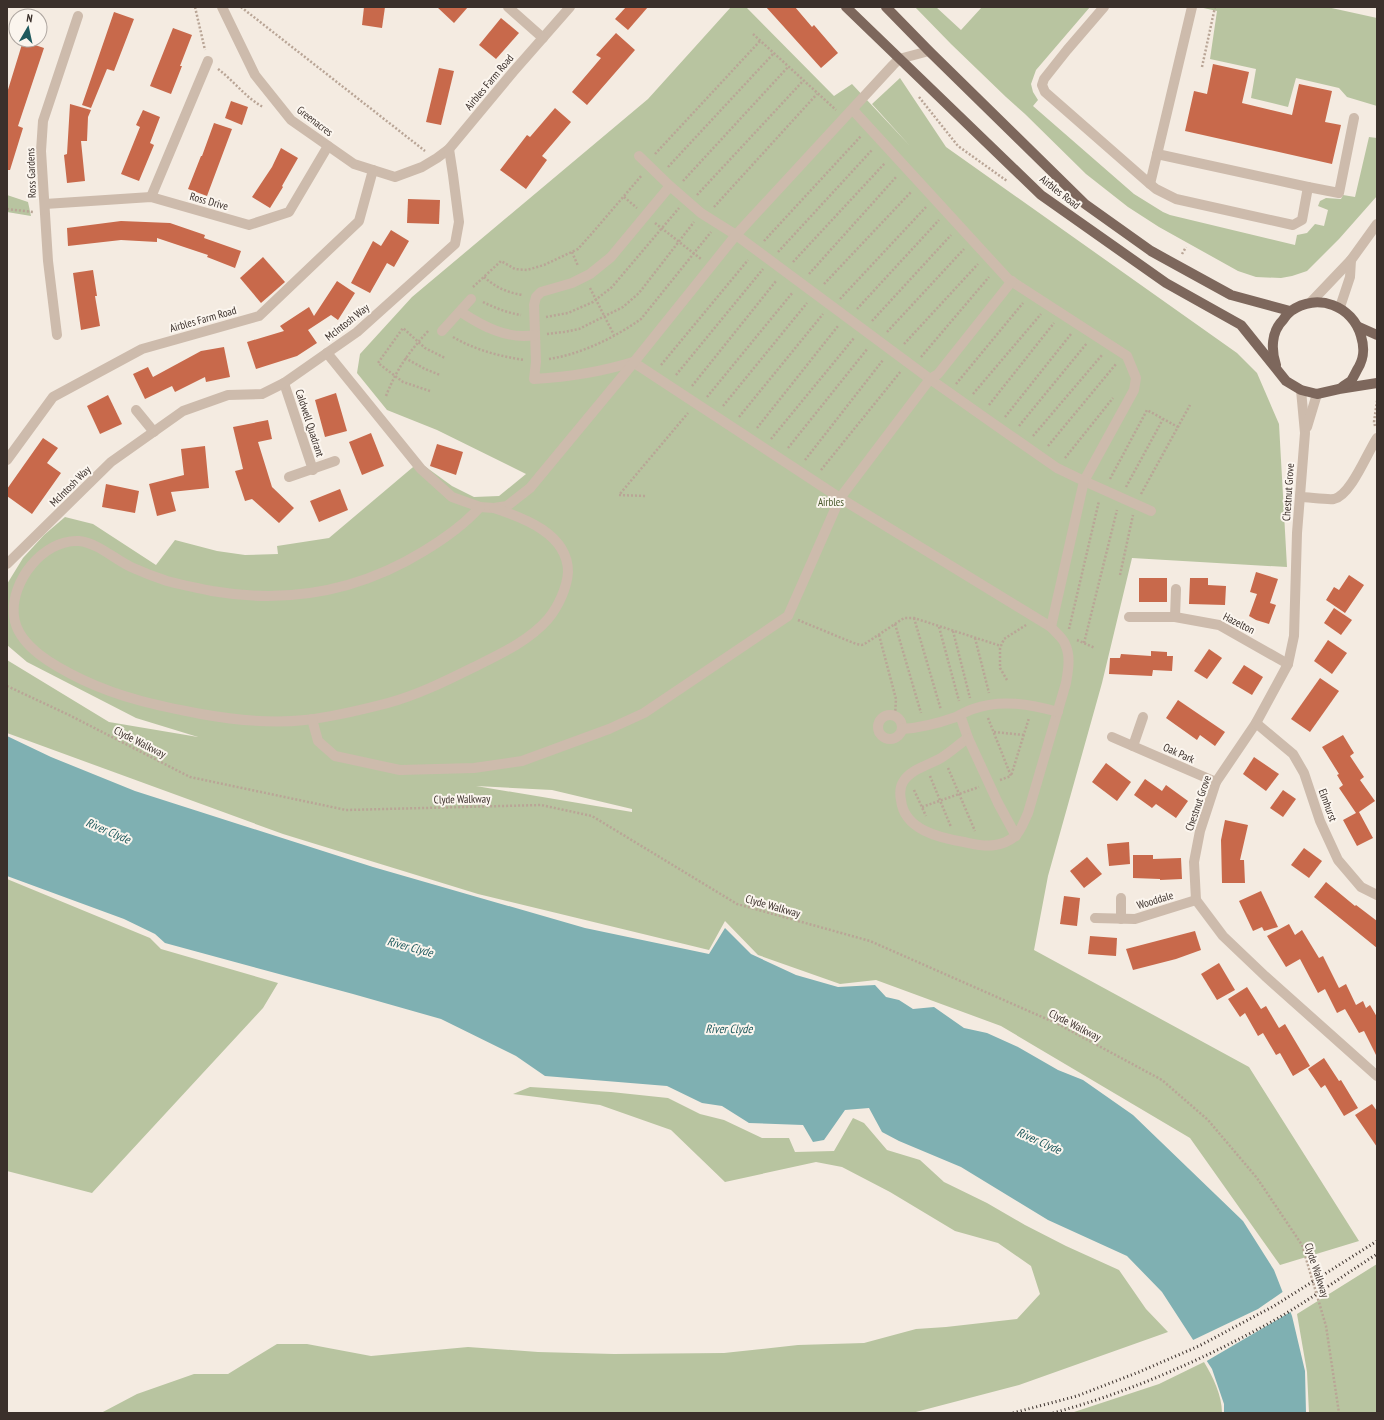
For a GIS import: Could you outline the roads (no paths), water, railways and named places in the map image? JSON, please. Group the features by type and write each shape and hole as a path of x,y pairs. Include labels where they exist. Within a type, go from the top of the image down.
{"main road":[{"name":"Airbles Road","path":"846,7 1041,195 1166,283 1241,325 1286,381 1301,390 1317,394 1339,389 1377,384"},
{"name":"Airbles Road","path":"886,7 1085,204 1151,252 1231,295 1290,311"},
{"name":"Airbles Road","path":"1278,370 1273,355 1273,338 1279,323 1290,311 1298,306 1311,302 1329,303 1340,307 1349,314 1359,327 1364,347 1362,362 1351,380 1339,389"},
{"name":"Airbles Road","path":"1359,327 1377,335"}],"street":[{"name":"Greenacres","path":"222,7 255,75 291,120 354,164 395,177 422,167"},
{"path":"508,7 543,38"},
{"name":"Airbles Farm Road","path":"422,167 448,149 570,7"},
{"path":"1104,7 1044,78 1042,85 1045,92 1156,189 1176,199 1293,225 1302,220 1308,187"},
{"path":"1150,184 1192,7"},
{"name":"Ross Gardens","path":"57,335 48,260 41,150 43,121 78,16"},
{"path":"327,353 421,469 452,497 480,507 494,508 507,506 530,488 736,235 899,59 929,51"},
{"path":"151,197 208,61"},
{"path":"853,110 1008,279 1127,356 1136,378 1134,390 1084,481 1050,627"},
{"path":"1157,154 1339,193 1354,118"},
{"name":"Ross Drive","path":"45,209 151,197 249,225 289,212 328,146"},
{"name":"McIntosh Way","path":"7,564 111,462 184,411 228,395 262,394 284,383 357,332 455,244 459,222 448,149"},
{"path":"645,162 703,215 736,235 893,352 1025,446 1057,468 1152,511"},
{"name":"Airbles Farm Road","path":"7,460 53,397 142,349 259,316 359,221 373,170"},
{"path":"633,362 612,369 568,377 534,379 536,362 534,305 536,297 541,292 572,283 590,274 611,257 645,215 672,188"},
{"path":"1311,302 1351,260 1377,224"},
{"path":"1340,307 1350,278 1351,260"},
{"path":"312,719 318,742 335,756 400,770 474,768 522,761 609,729 644,713 788,616 840,498 930,379 938,374 1012,281"},
{"path":"442,331 461,312 471,299"},
{"path":"461,312 484,326 499,332 526,336 535,335"},
{"path":"633,362 840,498 1063,636 1068,658 1068,670 1058,712 1028,813 1016,836 996,845 980,845 956,841 927,832 914,824 901,807 900,794 903,782 913,772 943,757 968,738"},
{"name":"Caldwell Quadrant","path":"284,383 313,470"},
{"name":"Chestnut Grove","path":"1196,900 1194,862 1200,831 1216,782 1256,723 1288,664 1294,636 1300,497 1305,433 1301,390"},
{"name":"Chestnut Grove","path":"1305,433 1317,394"},
{"path":"136,410 154,432"},
{"path":"1300,497 1335,499 1348,489 1358,474 1377,438"},
{"name":"Caldwell Quadrant","path":"289,477 313,470 335,461"},
{"path":"480,507 442,540 405,563 365,580 337,588 304,594 269,596 242,595 170,582 131,567 100,548 88,543 77,541 62,542 50,548 28,570 18,588 15,596 13,612 16,626 30,646 56,667 99,688 124,697 168,708 251,721 287,722 312,719 389,702 424,691 518,644 549,618 559,603 568,576 567,562 561,550 552,537 537,525 516,515 494,508"},
{"path":"1175,617 1176,589"},
{"name":"Hazelton","path":"1129,617 1175,617 1219,625 1288,664"},
{"path":"902,729 925,726 988,705 1007,703 1033,706 1058,712"},
{"path":"961,714 968,738 998,803 1016,836"},
{"path":"887,716 894,716 900,721 902,729 898,736 894,739 886,739 880,734 877,727 880,720 887,716"},
{"path":"1133,746 1143,717"},
{"name":"Elmhurst","path":"1256,723 1293,754 1304,773 1320,821 1338,860 1361,887 1377,895"},
{"name":"Oak Park","path":"1112,737 1216,782"},
{"name":"Wooddale","path":"1121,898 1121,919"},
{"path":"1196,900 1223,936 1377,1076"},
{"name":"Wooddale","path":"1095,918 1135,919 1196,900"}],"water":[{"name":"River Clyde","path":"7,736 51,757 135,791 373,867 585,928 709,954 725,928 751,954 796,975 838,987 875,985 886,997 899,1000 913,1009 934,1007 964,1028 987,1033 1018,1047 1058,1070 1083,1080 1133,1115 1243,1221 1274,1270 1292,1316 1305,1371 1306,1413 1224,1413 1224,1404 1212,1369 1162,1292 1127,1256 1048,1220 961,1167 899,1141 882,1132 869,1108 845,1110 824,1140 813,1142 803,1125 749,1123 722,1106 702,1103 667,1086 545,1076 516,1056 441,1019 165,943 155,934 124,919 7,876"}],"railway":[{"path":"1013,1413 1077,1396 1139,1372 1199,1346 1274,1306 1377,1241"},
{"path":"1053,1413 1135,1386 1161,1376 1213,1352 1278,1318 1377,1254"}],"park label":[{"name":"Airbles","path":"831,502"}]}
